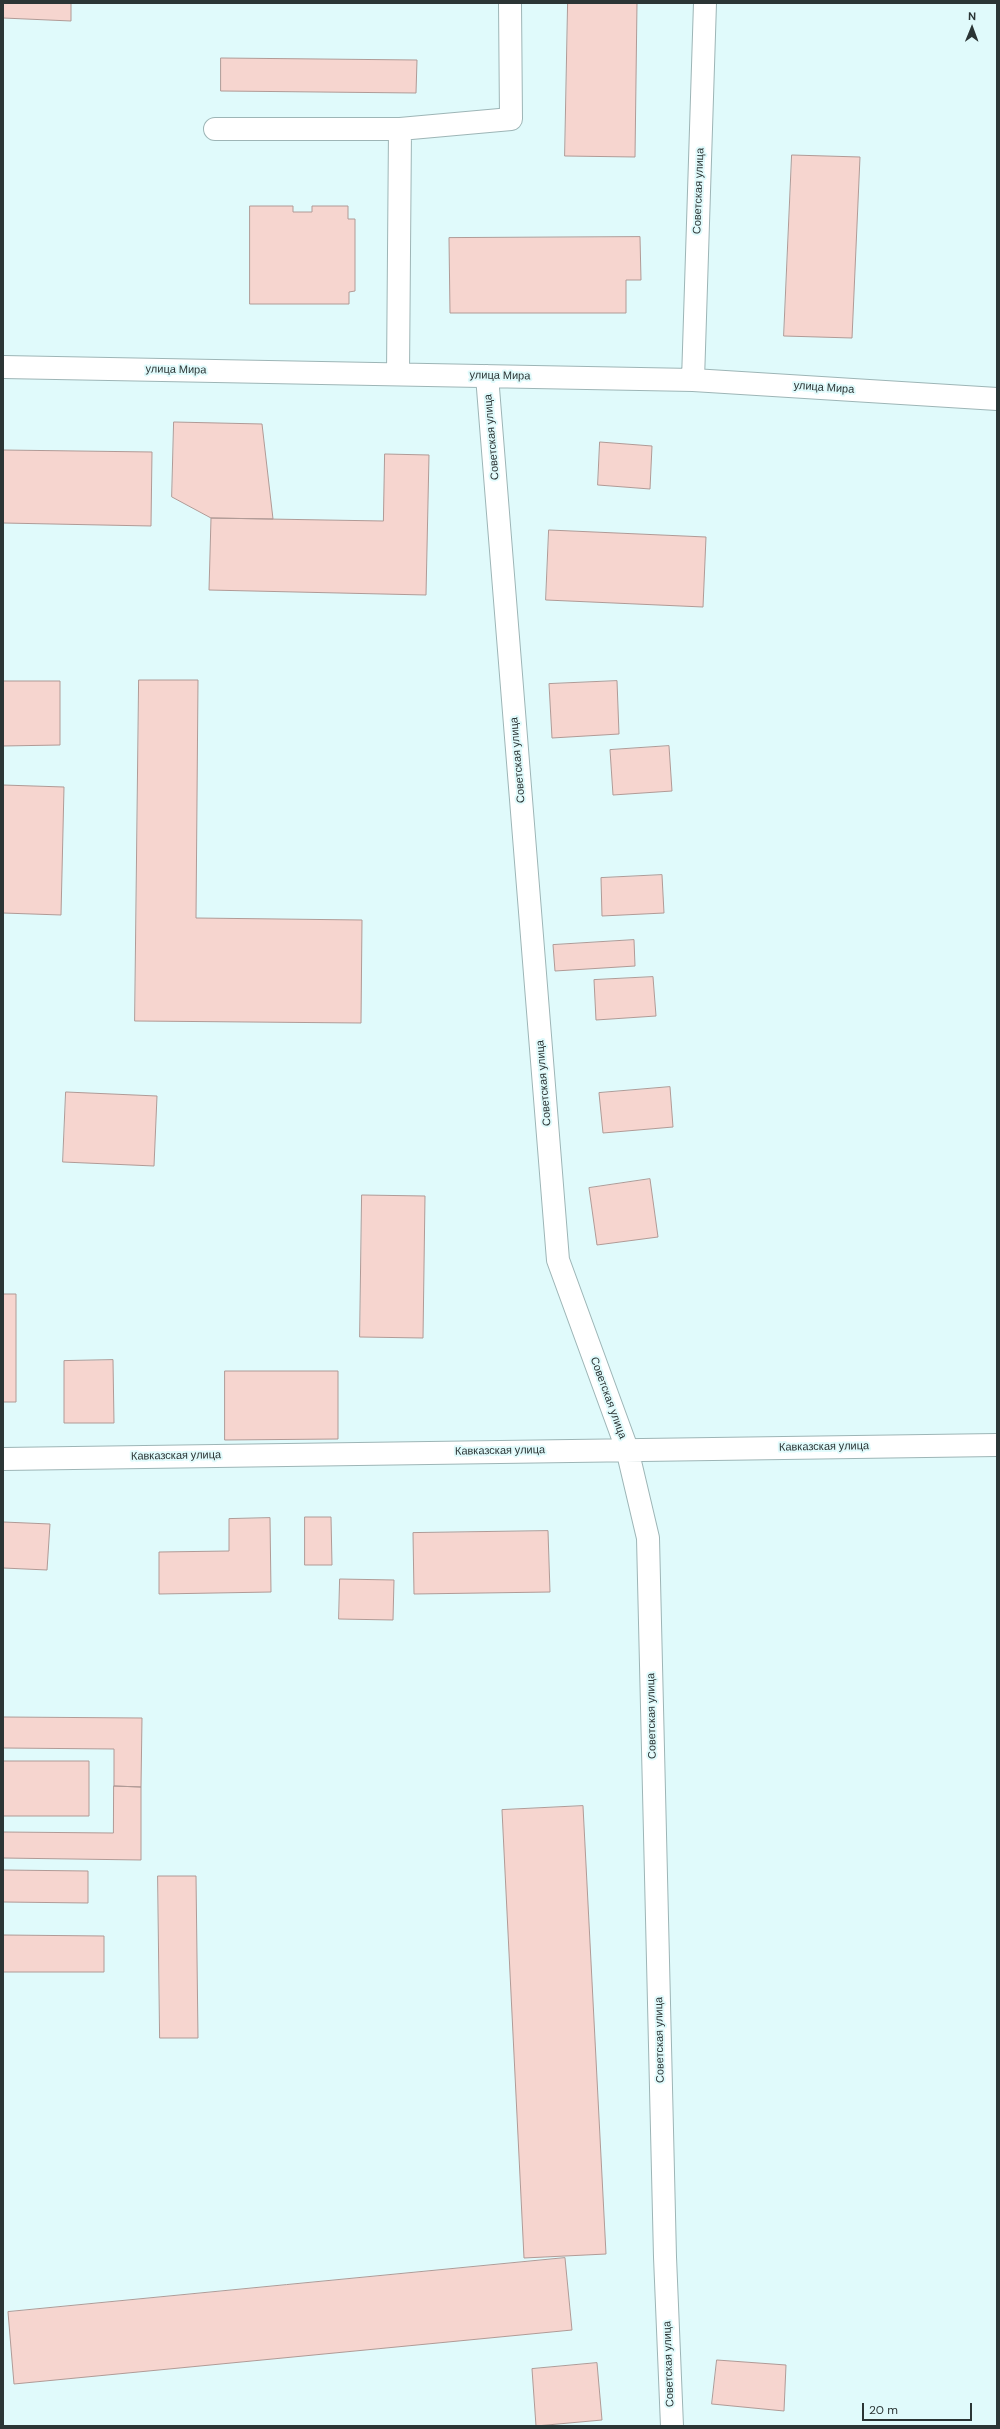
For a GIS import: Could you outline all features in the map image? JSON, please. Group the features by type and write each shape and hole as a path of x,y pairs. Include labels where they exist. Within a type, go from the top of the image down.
{"street":[{"path":"215,129 400,129 511,119 510,3"},
{"name":"Советская улица","path":"693,380 705,3"},
{"path":"398,374 400,129"},
{"name":"улица Мира","path":"3,367 693,380 997,399"},
{"name":"Советская улица","path":"487,376 558,1260 627,1449 648,1538 665,2258 672,2426"},
{"name":"Кавказская улица","path":"3,1459 627,1449 997,1445"}],"building":[{"path":"3,3 71,3 71,21 3,18"},
{"path":"568,3 637,3 635,157 565,156"},
{"path":"221,58 417,60 416,93 221,91"},
{"path":"792,155 860,157 852,338 784,336"},
{"path":"250,206 293,206 293,212 312,212 312,206 348,206 348,219 355,219 355,291 349,292 349,304 250,304"},
{"path":"640,237 641,280 626,280 626,313 450,313 449,238"},
{"path":"174,422 262,424 273,519 211,518 172,497"},
{"path":"600,442 652,446 650,489 598,485"},
{"path":"3,450 152,452 151,526 3,523"},
{"path":"385,454 429,455 426,595 209,590 211,518 383,521"},
{"path":"549,530 706,537 703,607 546,600"},
{"path":"139,680 198,680 196,918 362,920 361,1023 135,1021"},
{"path":"3,681 60,681 60,745 3,746"},
{"path":"617,681 619,734 552,738 549,684"},
{"path":"669,746 672,791 613,795 610,750"},
{"path":"3,785 64,787 61,915 3,913"},
{"path":"662,875 664,913 602,916 601,878"},
{"path":"634,940 635,966 555,971 553,945"},
{"path":"653,977 656,1016 596,1020 594,980"},
{"path":"670,1087 673,1127 603,1133 599,1093"},
{"path":"66,1092 157,1096 154,1166 63,1162"},
{"path":"650,1179 658,1237 597,1245 589,1188"},
{"path":"362,1195 425,1196 423,1338 360,1337"},
{"path":"3,1294 16,1294 16,1402 3,1402"},
{"path":"113,1360 114,1423 64,1423 64,1361"},
{"path":"225,1371 338,1371 338,1439 225,1440"},
{"path":"305,1517 331,1517 332,1565 305,1565"},
{"path":"270,1518 271,1592 159,1594 159,1552 229,1551 229,1519"},
{"path":"3,1522 50,1524 47,1570 3,1568"},
{"path":"548,1531 550,1592 414,1594 413,1533"},
{"path":"340,1579 394,1580 393,1620 339,1619"},
{"path":"3,1717 142,1718 141,1787 114,1786 114,1749 3,1748"},
{"path":"3,1761 89,1761 89,1816 3,1816"},
{"path":"114,1786 141,1787 141,1860 3,1858 3,1832 113,1833"},
{"path":"583,1806 606,2254 524,2258 502,1810"},
{"path":"3,1870 88,1871 88,1903 3,1902"},
{"path":"158,1876 196,1876 198,2038 160,2038"},
{"path":"3,1935 104,1936 104,1972 3,1972"},
{"path":"565,2258 572,2330 14,2384 8,2312"},
{"path":"717,2360 786,2365 784,2411 712,2404"},
{"path":"597,2363 602,2420 536,2426 532,2369"}]}
